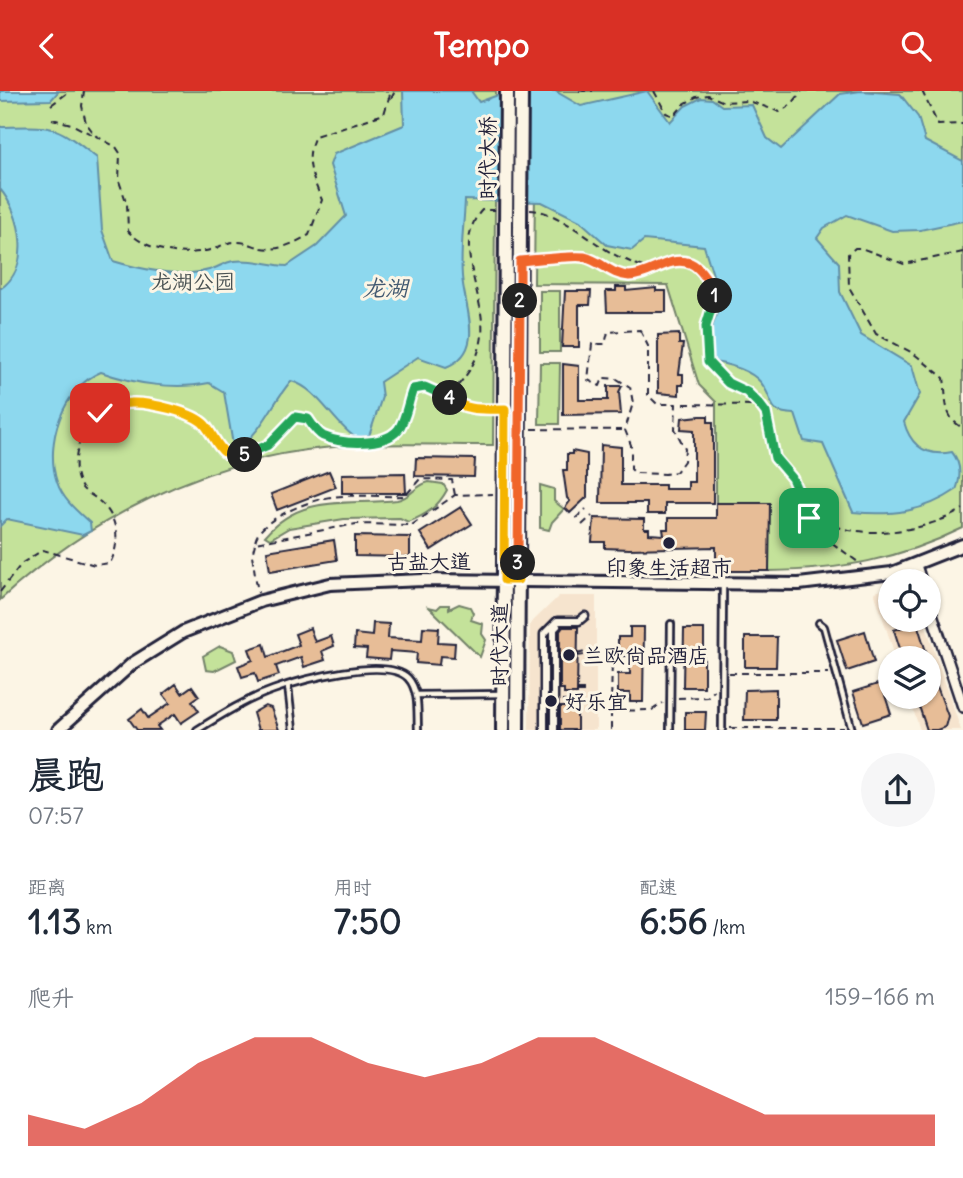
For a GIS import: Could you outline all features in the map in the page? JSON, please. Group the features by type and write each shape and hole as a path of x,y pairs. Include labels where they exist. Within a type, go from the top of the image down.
{"main road":[{"name":"时代大桥","path":"506,226 507,91"},
{"name":"时代大桥","path":"520,225 521,91"},
{"name":"时代大道","path":"517,730 520,225"},
{"name":"时代大道","path":"503,730 506,226"}],"street":[{"name":"古盐大道","path":"58,730 133,663 201,623 261,601 330,584 365,581 518,580 799,585 871,578 916,565 963,545"},
{"path":"916,565 917,569"},
{"path":"544,730 544,634 557,621 579,621 585,614 584,625 558,625 554,629 554,730"},
{"path":"938,632 963,707"}],"lane":[{"path":"722,729 723,585"},
{"path":"819,623 824,627 852,729"},
{"path":"670,730 671,624"},
{"path":"197,730 244,703 288,686 345,672 389,670 399,671 408,678 416,695 418,730"},
{"path":"288,686 293,730"},
{"path":"416,695 503,694"}],"path":[{"path":"51,105 70,91"},
{"path":"84,91 82,114 96,137"},
{"path":"51,119 71,124 116,147 120,153 119,181 127,204 128,231 136,240 152,248 193,252 211,250 224,243 238,241 278,249 309,235 320,208 321,200 310,172 309,149 315,136 384,114 393,91"},
{"path":"579,91 593,91"},
{"path":"654,91 666,113 674,116 684,104 696,96 708,95 724,102 749,101 780,112 792,104 802,91"},
{"path":"922,91 938,125 963,124"},
{"path":"0,591 22,563 43,550 95,565 110,563 115,554 117,534 114,518 102,502 83,489 77,473 77,451 90,423 115,405 132,403 155,406 193,416 205,425 220,449 229,456 242,457 268,445 295,417 308,419 320,435 349,442 389,437 398,430 413,389 456,389 472,371 482,340 478,294 471,268 471,247 474,219 482,210"},
{"path":"539,210 621,258 655,269"},
{"path":"963,252 916,264 904,264 855,247 848,254 849,287 866,321 876,334 913,353 944,378 945,409 956,424 963,428"},
{"path":"520,261 583,257 617,274 630,276 645,274 678,261 692,264 706,278 715,295 706,326 708,362 728,383 747,392 760,405 766,413 775,458 792,478 801,505 820,534 862,565 871,578"},
{"path":"640,330 648,346 648,395 657,404 676,404 675,429 685,449 684,461 676,472 632,472 631,445 625,430 633,403 630,387 603,377 600,386 591,384 588,376 591,345 605,344 608,332 640,330"},
{"path":"436,390 460,407 505,409"},
{"path":"684,404 760,405"},
{"path":"519,429 625,430"},
{"path":"261,601 254,581 252,555 259,532 278,516 331,497 405,496 420,479 452,480 455,495"},
{"path":"255,543 356,524 412,525 455,495 504,494"},
{"path":"801,505 842,529 863,531 929,524 963,509"},
{"path":"576,518 586,509"},
{"path":"582,525 592,516"},
{"path":"577,655 589,651"},
{"path":"611,730 612,656"},
{"path":"722,673 836,673"},
{"path":"611,711 652,710 670,699 707,697 722,687"},
{"path":"577,691 584,691"},
{"path":"571,699 571,707"},
{"path":"722,729 852,729"}],"shaded area":[{"path":"559,596 596,596 596,730 529,730 530,624"},
{"path":"887,632 928,632 933,646 892,646"},
{"path":"941,671 961,730 920,730 913,709 941,709"}],"green space":[{"name":"龙湖公园","path":"0,91 496,91 493,445 344,446 279,455 235,466 191,480 109,520 70,544 0,600"},
{"path":"536,91 963,91 963,528 915,548 868,561 820,568 769,571 716,504 716,402 699,385 668,285 534,284"},
{"path":"540,291 560,291 560,352 540,352"},
{"path":"540,363 560,363 559,424 539,424"},
{"path":"429,482 443,484 447,490 431,510 408,522 400,518 344,519 289,528 270,539 265,536 279,522 310,507 397,500"},
{"path":"540,485 554,489 554,501 564,509 552,522 549,530 540,528"},
{"path":"459,604 470,607 473,613 471,620 483,624 482,634 486,640 480,657 429,607 437,609 441,605 449,605 449,609"},
{"path":"220,646 233,651 236,660 214,671 206,670 203,656"}],"water":[{"path":"0,91 59,91 51,100 0,101"},
{"name":"龙湖","path":"403,91 471,91 479,102 509,91 555,91 581,106 647,91 670,122 685,106 701,98 712,99 722,106 752,105 767,138 781,149 840,94 861,91 900,94 918,117 925,141 963,161 963,221 920,230 892,231 847,215 824,228 817,238 839,263 840,292 861,335 912,366 920,394 904,422 907,431 921,448 935,453 952,452 959,470 956,490 932,503 907,511 853,512 823,444 804,441 795,414 780,412 773,407 764,387 755,377 735,367 714,362 710,348 711,330 721,301 704,246 644,240 632,250 607,245 580,221 542,202 465,200 462,267 470,327 466,350 459,360 446,367 418,357 380,382 382,397 369,436 356,438 317,398 301,385 291,381 261,425 238,447 233,445 224,392 209,383 155,385 101,372 88,379 67,403 55,434 53,451 57,482 71,505 90,523 91,531 83,535 7,519 0,526 0,289 10,280 17,268 20,241 14,213 0,189 0,127 53,129 71,138 97,158 102,230 113,261 174,273 198,272 240,260 287,266 317,246 346,216 330,165 334,154 404,125"}],"building":[{"path":"616,287 626,287 626,291 656,288 656,291 666,291 666,312 607,312 606,291 616,291"},
{"path":"565,291 591,291 590,305 579,305 579,347 562,347"},
{"path":"679,334 679,344 683,344 679,374 683,374 683,385 679,385 679,395 658,393 658,335"},
{"path":"563,364 579,366 579,400 608,400 608,386 622,386 619,392 621,414 563,415"},
{"path":"708,416 708,422 713,422 713,503 665,503 665,514 647,514 647,503 600,503 601,445 621,447 621,485 665,485 665,489 688,489 688,482 694,482 694,430 681,429 682,418"},
{"path":"572,451 587,454 587,497 570,513 565,508 570,501 567,498 563,470 567,470 567,454 572,454"},
{"path":"416,458 475,459 474,477 415,476"},
{"path":"329,471 336,487 277,510 271,494"},
{"path":"405,473 406,493 342,493 342,474"},
{"path":"716,503 770,503 769,571 716,571 716,547 629,549 605,548 605,542 592,542 594,518 644,519 644,529 649,529 649,534 664,535 663,529 668,529 668,518 716,518"},
{"path":"461,507 472,524 431,550 420,533"},
{"path":"355,536 410,537 410,557 355,556"},
{"path":"334,540 337,560 270,571 267,551"},
{"path":"373,623 389,624 388,638 422,640 423,627 439,628 438,642 455,643 454,657 440,656 439,665 416,663 417,653 390,651 389,660 366,658 367,649 354,648 355,634 372,636"},
{"path":"563,627 578,627 577,694 564,694 564,689 560,689 560,631"},
{"path":"630,627 644,627 643,702 630,702 630,693 618,693 618,674 630,674 630,656 618,656 618,637 630,637"},
{"path":"310,628 315,642 331,636 334,646 322,651 325,660 304,667 301,657 276,666 279,675 258,682 255,673 242,677 238,666 253,660 249,649 264,644 268,657 299,645 295,634"},
{"path":"684,629 704,629 704,687 683,687"},
{"path":"865,631 874,662 847,671 837,640"},
{"path":"895,632 920,632 924,646 899,646"},
{"path":"745,637 777,637 776,667 745,667"},
{"path":"176,684 182,693 192,686 199,696 192,701 199,711 181,723 175,714 157,726 160,730 137,730 129,719 142,709 148,718 170,703 163,694"},
{"path":"878,684 878,709 889,709 891,714 863,723 853,692"},
{"path":"776,689 776,720 744,720 745,690"},
{"path":"941,697 948,716 945,727 927,730 920,709 941,709"},
{"path":"265,706 271,708 279,730 258,730 253,713"},
{"path":"560,707 577,707 577,730 560,730"},
{"path":"685,712 706,712 705,730 685,730"}],"place":[{"name":"印象生活超市","path":"669,543"},
{"name":"兰欧尚品酒店","path":"569,655"},
{"name":"好乐宜","path":"551,701"}],"route":[{"path":"100,413 115,405 132,403 193,416 205,425 220,449 229,456 242,457 268,445 285,424 295,417 308,419 320,435 349,442 389,437 398,430 413,389 425,387 436,390 451,398 460,407 505,409 504,580 518,580 520,261 583,257 617,274 630,276 645,274 657,267 678,261 692,264 706,278 715,295 706,326 705,349 708,362 728,383 757,399 766,413 775,458 792,478 801,505 809,518"}]}
